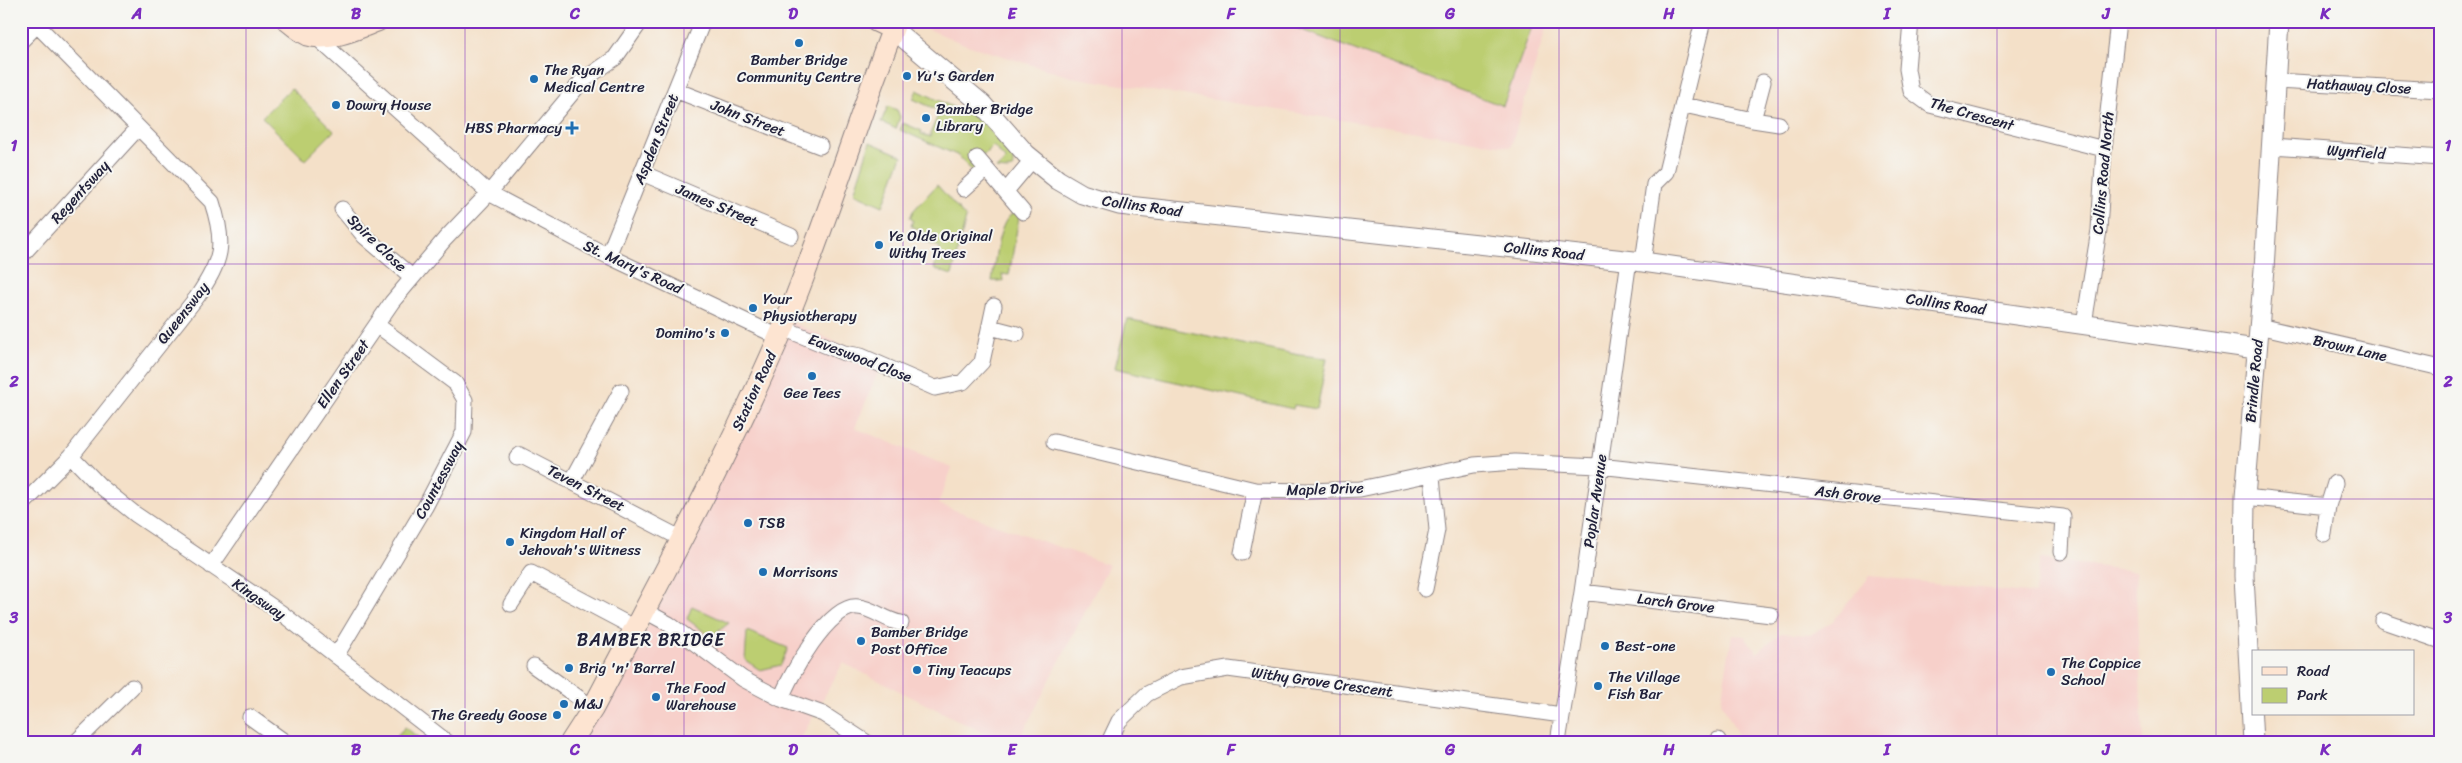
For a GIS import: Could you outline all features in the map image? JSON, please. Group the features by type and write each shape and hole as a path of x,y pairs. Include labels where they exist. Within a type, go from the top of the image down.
{"main road":[{"path":"288,21 305,33 315,36 337,34 378,21"},
{"name":"Station Road","path":"571,742 593,708 707,490 781,332 817,244 888,24"}],"street":[{"path":"489,193 582,81 615,58 641,21"},
{"name":"Aspden Street","path":"608,256 703,21"},
{"name":"Poplar Avenue","path":"1558,742 1582,592 1599,466 1636,261 1654,184 1666,172 1704,21"},
{"name":"The Crescent","path":"1911,21 1906,69 1911,91 1930,105 2104,149"},
{"name":"Collins Road North","path":"2084,324 2099,230 2104,149 2118,21"},
{"name":"Brindle Road","path":"2253,742 2244,576 2246,497 2272,146 2279,21"},
{"path":"21,42 39,23"},
{"name":"Queensway","path":"21,506 71,456 197,297 212,274 221,247 220,228 212,202 138,128 39,23"},
{"name":"Collins Road","path":"888,24 982,104 1032,160 1058,180 1082,194 1119,205 1636,261 2256,349"},
{"name":"St. Mary's Road","path":"315,36 489,193 608,256 781,332"},
{"name":"Hathaway Close","path":"2276,81 2441,90"},
{"path":"1752,120 1763,82"},
{"name":"John Street","path":"675,90 820,146"},
{"path":"1684,105 1779,124"},
{"name":"Regentsway","path":"21,256 138,128"},
{"name":"Wynfield","path":"2272,146 2441,158"},
{"path":"1006,191 1032,160"},
{"path":"964,190 982,163 1023,212"},
{"name":"James Street","path":"642,173 791,236"},
{"name":"Ellen Street","path":"211,566 376,325 412,277 489,193"},
{"name":"Spire Close","path":"342,210 364,236 412,277"},
{"name":"Eaveswood Close","path":"781,332 844,354 862,356 935,388 962,382 982,362 994,306"},
{"name":"Countessway","path":"336,656 425,507 464,432 465,400 455,383 376,325"},
{"name":"Brown Lane","path":"2259,326 2441,368"},
{"path":"990,328 1018,334"},
{"path":"572,481 621,391"},
{"name":"Maple Drive","path":"1054,442 1254,490 1309,491 1360,489 1432,476 1474,465 1515,462 1599,466"},
{"name":"Teven Street","path":"517,458 520,455 682,538"},
{"name":"Kingsway","path":"71,456 100,485 135,514 280,612 447,742"},
{"name":"Ash Grove","path":"1599,466 2063,517 2061,552"},
{"path":"1426,589 1437,530 1432,476"},
{"path":"2324,534 2328,506 2335,483"},
{"path":"1242,553 1254,490"},
{"path":"2246,497 2328,506"},
{"path":"511,604 531,573 640,619 669,624 743,678 782,699 823,714 866,742"},
{"name":"Larch Grove","path":"1582,592 1771,615"},
{"path":"782,699 787,681 829,621 839,612 857,606 894,622 902,623"},
{"path":"2383,621 2441,641"},
{"path":"534,666 593,708"},
{"name":"Withy Grove Crescent","path":"1109,742 1119,721 1147,694 1181,677 1228,669 1562,716"},
{"path":"76,742 132,687"},
{"path":"250,717 285,742"}],"shaded area":[{"path":"922,21 1548,21 1511,147 1071,77 964,44 921,26"},
{"path":"791,322 882,362 855,428 952,468 938,504 1109,565 1018,742 1002,742 843,663 799,742 582,742 653,618"},
{"path":"2040,559 2135,571 2143,742 1741,742 1721,701 1732,635 1745,636 1757,653 1781,633 1810,635 1833,621 1870,576 2035,594"}],"green space":[{"path":"1278,21 1534,21 1503,106"},
{"path":"291,88 334,131 305,160 262,117"},
{"path":"917,90 969,115 971,111 975,113 1013,158 1013,167 1008,170 996,169 1006,160 993,146 983,156 978,151 970,159 976,169 973,172 959,156 900,130 903,123 922,131 921,134 931,137 930,134 940,111 913,99"},
{"path":"888,106 897,110 900,117 896,129 881,122"},
{"path":"870,142 902,156 883,206 854,193"},
{"path":"937,185 966,218 952,275 934,269 940,248 921,240 924,232 911,226 913,220 910,218 913,211"},
{"path":"1015,213 1019,217 1009,275 1002,274 1003,281 992,281 1001,232 1009,216"},
{"path":"1127,319 1299,355 1327,358 1317,409 1294,405 1293,409 1115,368"},
{"path":"692,606 729,623 711,637 687,619"},
{"path":"747,631 788,648 781,665 760,670 745,660"},
{"path":"405,727 424,742 391,742"}],"place":[{"name":"Bamber Bridge Community Centre","path":"799,43"},
{"name":"Yu's Garden","path":"907,76"},
{"name":"The Ryan Medical Centre","path":"534,79"},
{"name":"Dowry House","path":"336,105"},
{"name":"Bamber Bridge Library","path":"926,118"},
{"name":"HBS Pharmacy","path":"572,128"},
{"name":"Ye Olde Original Withy Trees","path":"879,245"},
{"name":"Your Physiotherapy","path":"753,308"},
{"name":"Domino's","path":"725,333"},
{"name":"Gee Tees","path":"812,376"},
{"name":"TSB","path":"748,523"},
{"name":"Kingdom Hall of Jehovah's Witness","path":"510,542"},
{"name":"Morrisons","path":"763,572"},
{"name":"Bamber Bridge Post Office","path":"861,641"},
{"name":"Best-one","path":"1605,646"},
{"name":"Brig 'n' Barrel","path":"569,668"},
{"name":"Tiny Teacups","path":"917,670"},
{"name":"The Coppice School","path":"2051,672"},
{"name":"The Village Fish Bar","path":"1598,686"},
{"name":"The Food Warehouse","path":"656,697"},
{"name":"M&J","path":"564,704"},
{"name":"The Greedy Goose","path":"557,715"}],"district":[{"name":"BAMBER BRIDGE","path":"651,640"}]}
